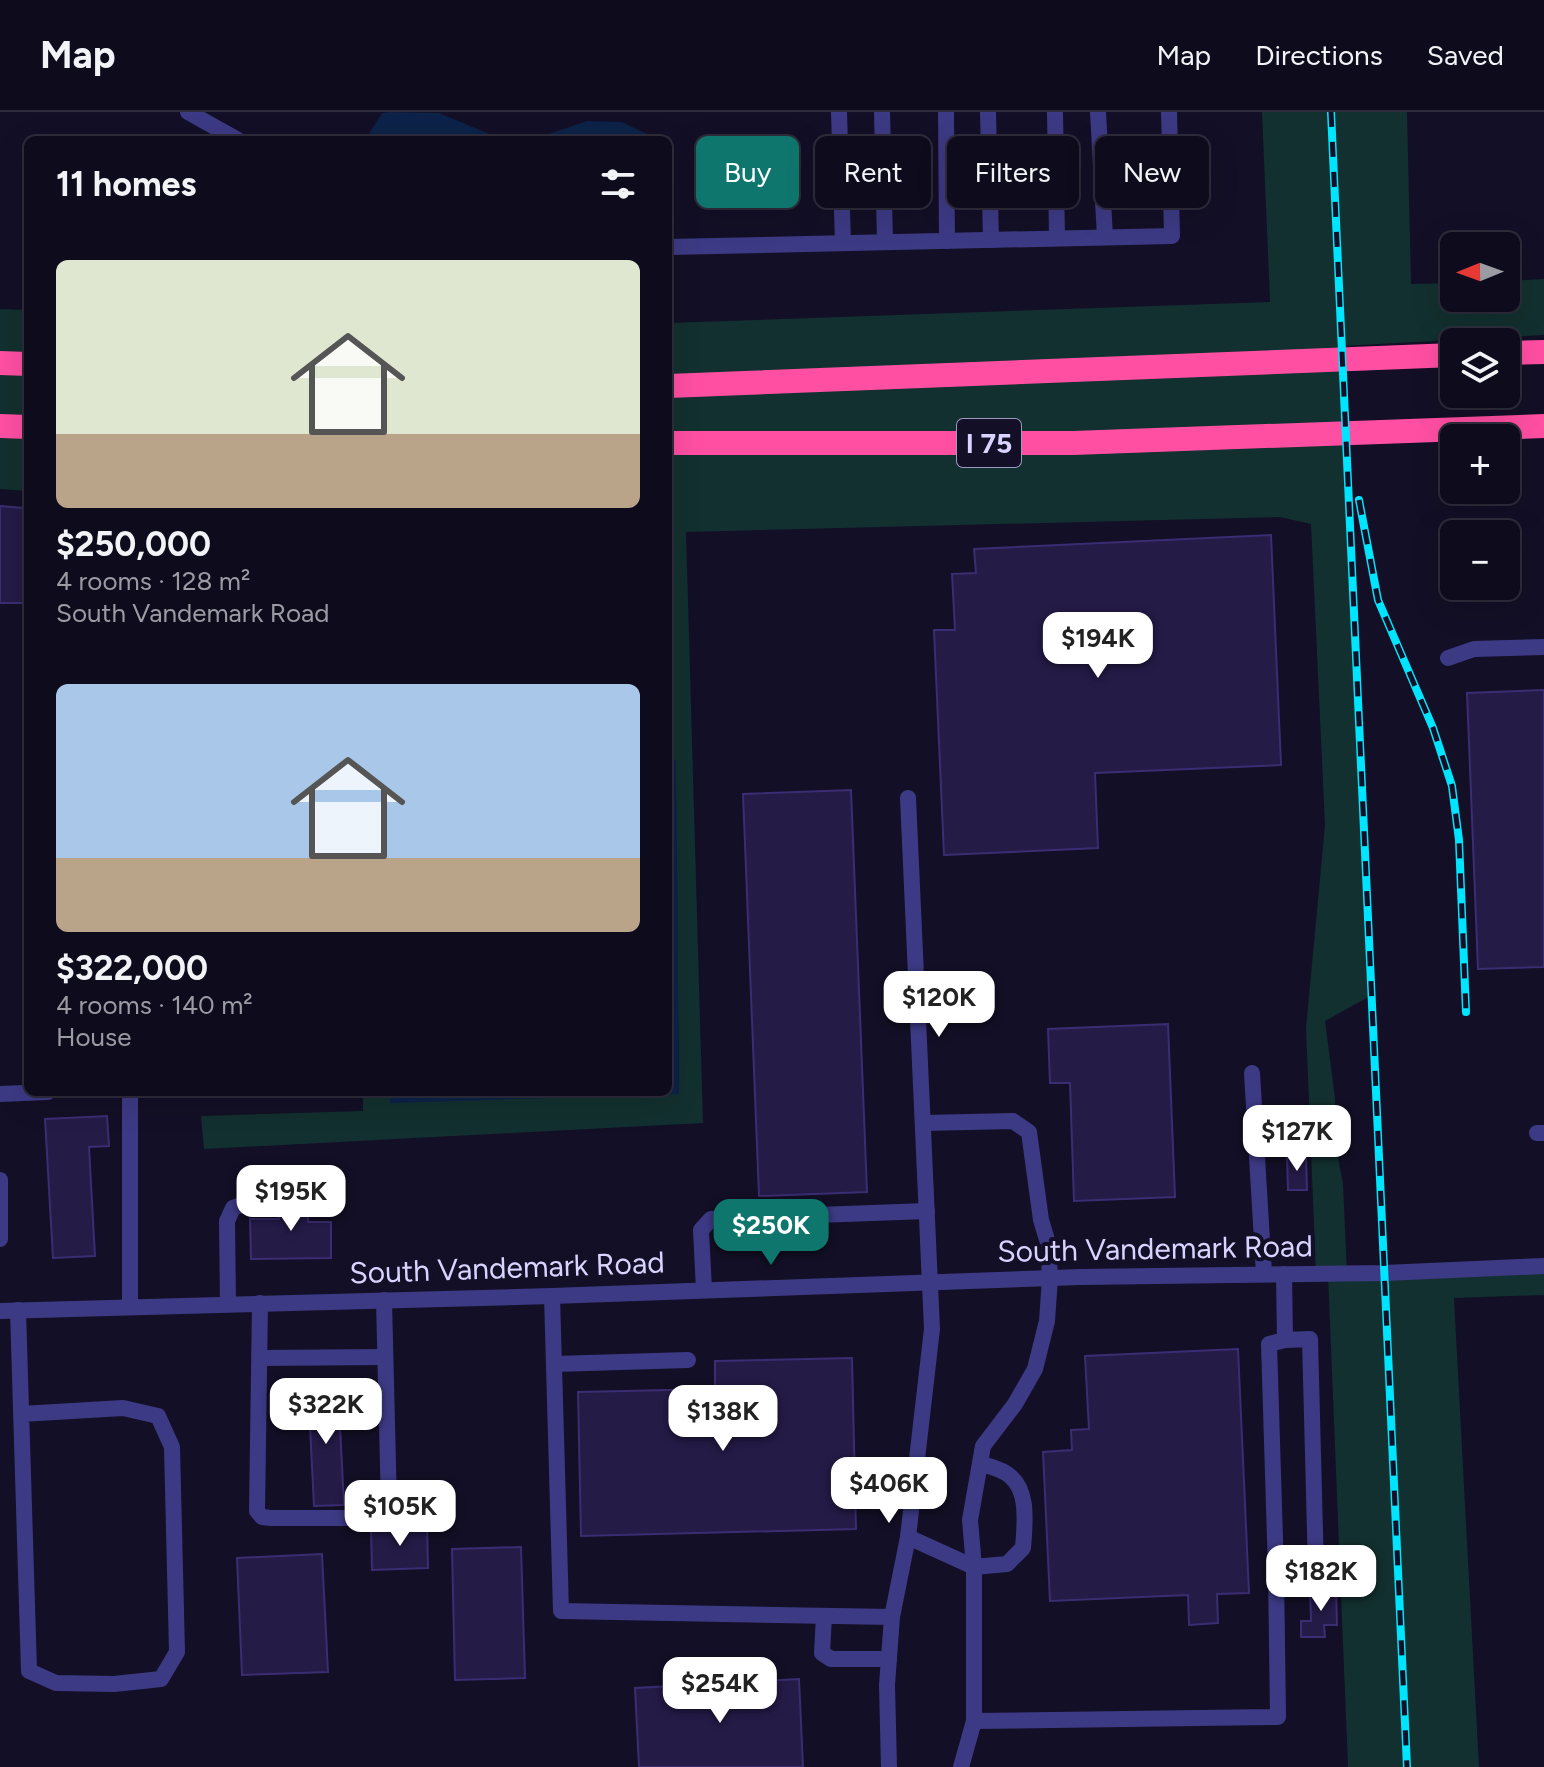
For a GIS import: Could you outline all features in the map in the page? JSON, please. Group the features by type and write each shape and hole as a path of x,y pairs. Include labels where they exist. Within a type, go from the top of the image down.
{"highway":[{"path":"1520,353 1544,352"},
{"name":"I 75","path":"672,386 1440,355"},
{"path":"0,363 24,364"},
{"path":"0,426 24,427"},
{"name":"I 75","path":"672,443 1073,443 1544,426"}],"street":[{"path":"188,112 231,136"},
{"path":"839,112 843,243"},
{"path":"882,112 885,242"},
{"path":"946,112 947,241"},
{"path":"988,112 991,240"},
{"path":"1055,112 1057,238"},
{"path":"1098,112 1105,237"},
{"path":"672,247 1172,236 1169,112"},
{"path":"1448,658 1474,649 1544,647"},
{"path":"889,1767 892,1617 908,1537 932,1329 908,798"},
{"path":"1252,1073 1264,1274"},
{"path":"0,1094 24,1093"},
{"path":"130,1096 130,1307"},
{"path":"923,1123 1013,1121 1029,1132 1041,1220 1048,1243 1050,1278 1047,1321 1035,1369 1015,1404 983,1446 970,1520 974,1567 974,1721 961,1767"},
{"path":"0,1180 0,1239"},
{"path":"228,1304 227,1221 233,1208 261,1197"},
{"path":"704,1290 701,1230 711,1219 927,1211"},
{"name":"South Vandemark Road","path":"0,1311 1544,1266"},
{"path":"1284,1274 1285,1340"},
{"path":"552,1296 561,1611 892,1617"},
{"path":"260,1303 257,1511 262,1517 271,1518 379,1518 389,1507 384,1300"},
{"path":"18,1310 21,1414 29,1671 56,1683 114,1684 161,1679 177,1652 172,1447 158,1416 123,1408 21,1414"},
{"path":"974,1721 1278,1717 1269,1344 1310,1339 1316,1570 1276,1571"},
{"path":"260,1358 385,1357"},
{"path":"554,1364 688,1360"},
{"path":"908,1537 974,1567 1007,1564 1023,1548 1025,1516 1020,1485 1005,1472 980,1463"},
{"path":"824,1616 822,1653 831,1659 889,1659"}],"green space":[{"path":"1262,112 1407,112 1411,284 1440,283 1440,312 1520,312 1520,280 1544,279 1544,335 1520,336 1520,328 1440,328 1440,341 1342,346 1372,995 1325,1021 1335,1098 1335,1141 1343,1184 1347,1273 1544,1266 1544,1295 1454,1298 1479,1767 1348,1767 1328,1274 1316,1274 1306,1028 1325,825 1311,524 1280,517 686,532 703,1123 204,1149 201,1116 363,1111 363,1096 390,1096 390,1102 672,1096 672,1093 679,1093 675,760 672,761 672,323 1270,302"},
{"path":"0,309 24,310 24,491 0,489"}],"water":[{"path":"382,113 439,113 492,135 507,136 368,136"},
{"path":"587,121 622,122 651,136 543,136"},
{"path":"676,760 679,1094 672,1094 672,761"},
{"path":"390,1096 615,1096 390,1103"}],"building":[{"path":"0,506 23,508 23,603 0,603"},
{"path":"1271,535 1281,765 1095,773 1098,848 944,855 934,630 955,630 952,574 976,573 974,549"},
{"path":"1544,690 1544,967 1478,969 1467,693"},
{"path":"851,790 867,1192 759,1196 743,794"},
{"path":"1168,1024 1175,1197 1074,1201 1070,1083 1050,1083 1048,1029"},
{"path":"107,1116 109,1146 89,1147 95,1256 53,1258 45,1119"},
{"path":"1306,1156 1307,1190 1288,1190 1287,1157"},
{"path":"308,1193 308,1222 331,1222 331,1258 251,1259 250,1219 279,1219 278,1194"},
{"path":"1238,1349 1249,1593 1217,1594 1218,1623 1189,1625 1188,1595 1050,1601 1043,1452 1072,1450 1071,1430 1089,1429 1085,1356"},
{"path":"852,1358 856,1529 581,1536 578,1392 715,1389 715,1361"},
{"path":"338,1386 344,1505 314,1506 308,1387"},
{"path":"427,1525 428,1568 372,1570 371,1529"},
{"path":"521,1547 525,1678 455,1680 452,1549"},
{"path":"322,1554 328,1672 242,1675 237,1558"},
{"path":"1336,1589 1337,1625 1324,1625 1325,1637 1301,1637 1301,1621 1311,1621 1310,1590"},
{"path":"799,1679 803,1767 639,1767 635,1688"}],"railway":[{"path":"1331,112 1407,1767"},
{"path":"1359,500 1378,600 1433,728 1452,786 1459,840 1466,1012"}]}
